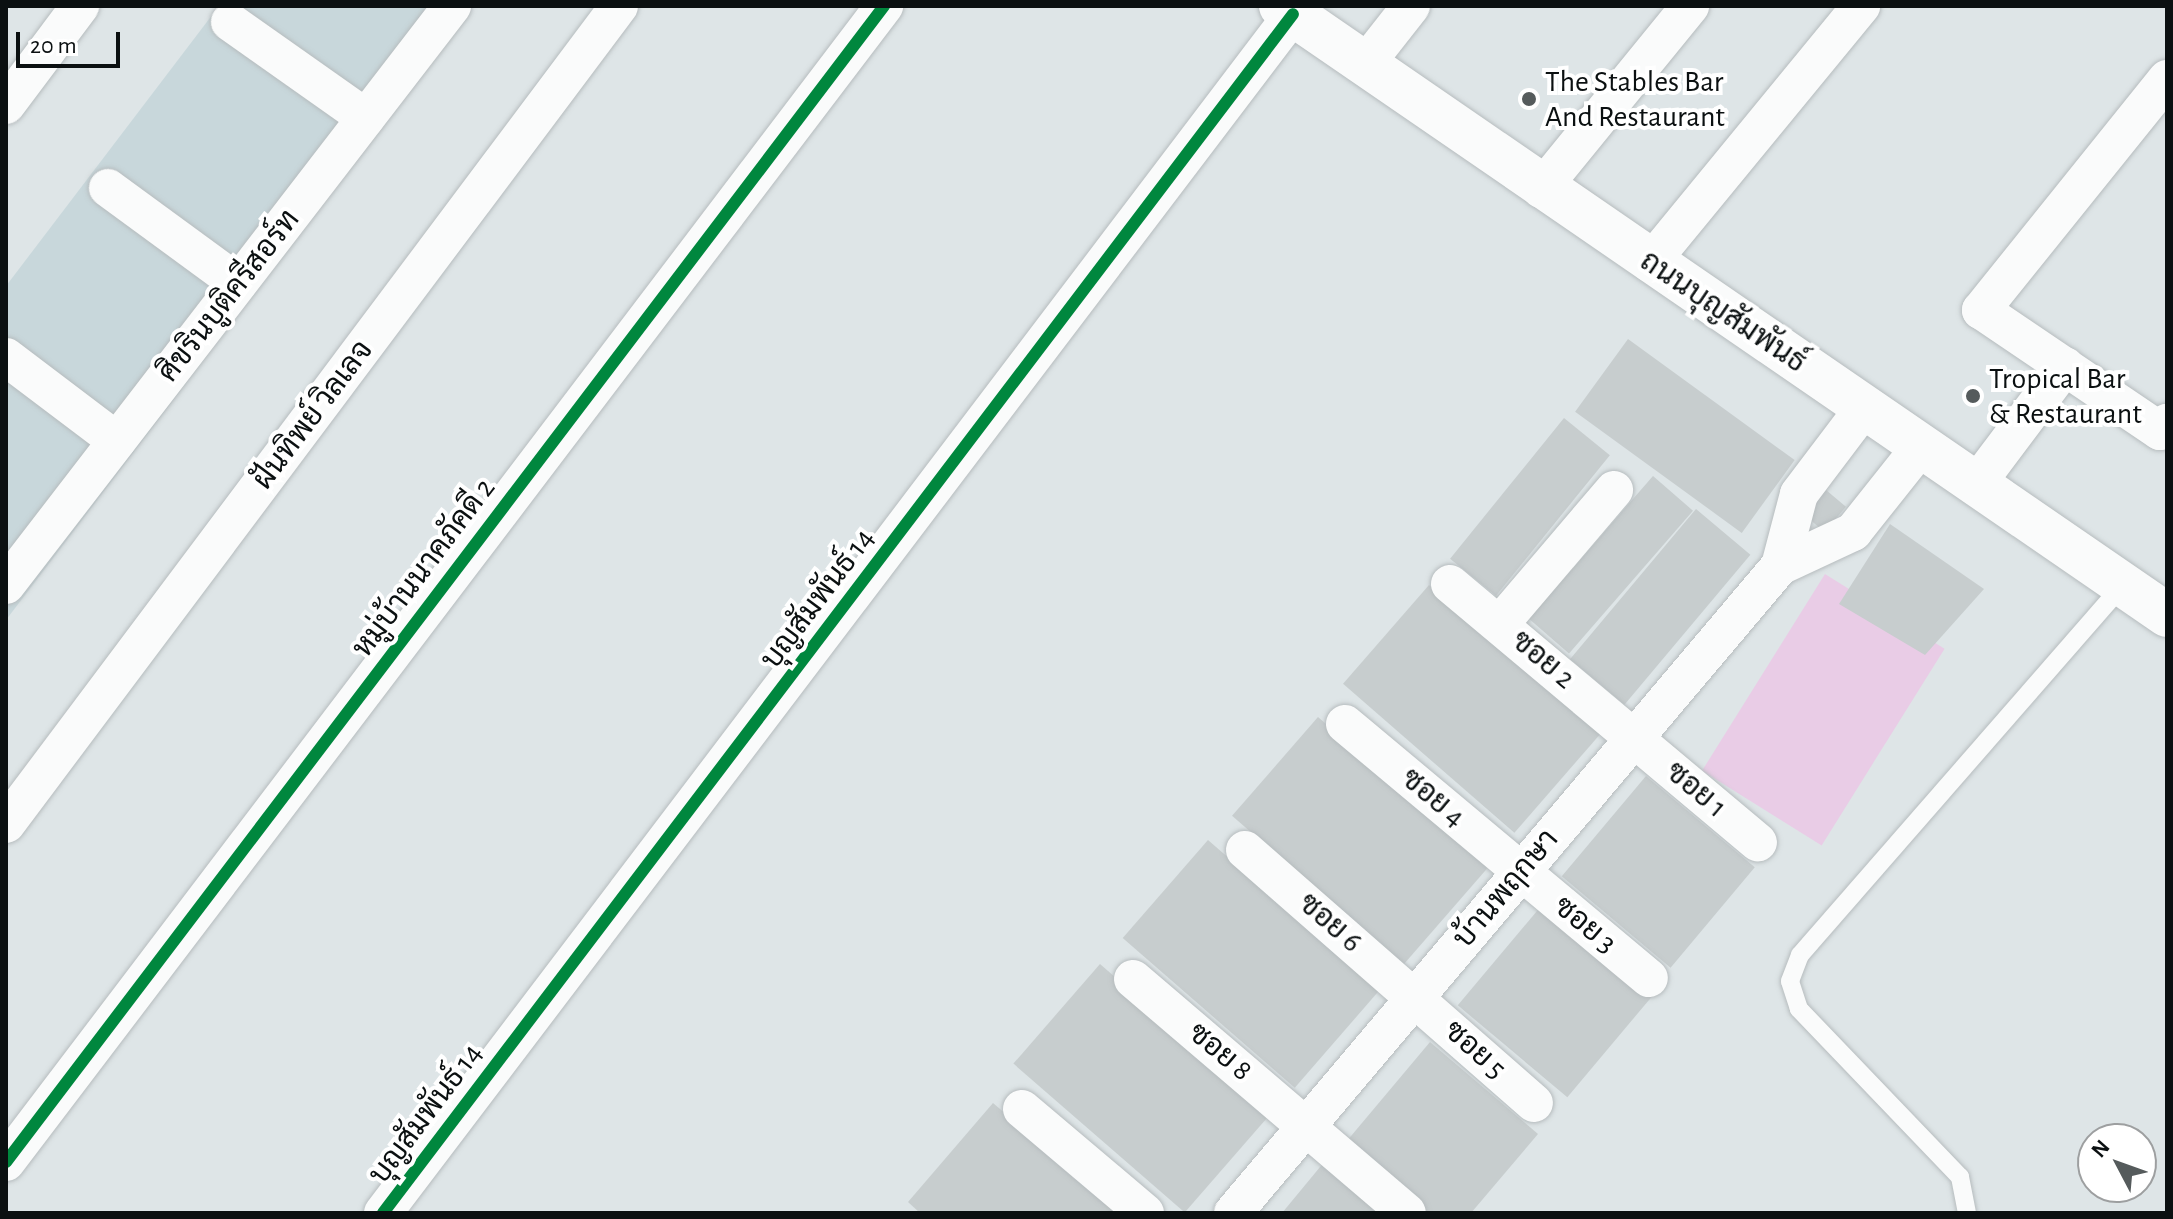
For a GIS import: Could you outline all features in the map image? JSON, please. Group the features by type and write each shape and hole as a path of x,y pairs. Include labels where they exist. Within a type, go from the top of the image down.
{"street":[{"path":"6,105 80,6"},
{"name":"ศิขรินบูติครีสอร์ท","path":"6,585 452,6"},
{"name":"ฝันทิพย์ วิลเลจ","path":"6,824 619,6"},
{"name":"หมู่บ้านนาคภัคดี 2","path":"6,1162 884,6"},
{"path":"1367,62 1411,6"},
{"path":"1541,189 1690,6"},
{"path":"1650,263 1861,6"},
{"name":"ถนนบุญสัมพันธ์","path":"1287,10 1367,62 1541,189 1864,408 1919,449 2167,615"},
{"name":"บุญสัมพันธ์ 14","path":"383,1213 1287,10"},
{"path":"230,22 366,118"},
{"path":"2167,79 1981,310 2160,431 2167,423"},
{"path":"108,188 238,283"},
{"path":"6,357 117,441"},
{"path":"1975,486 2065,366"},
{"name":"บ้านพฤกษา","path":"1780,566 1799,494 1864,408"},
{"name":"บ้านพฤกษา","path":"1233,1213 1780,566 1853,532 1919,449"},
{"path":"1500,624 1614,490"},
{"name":"ซอย 2","path":"1450,584 1635,738"},
{"name":"ซอย 4","path":"1345,724 1521,872"},
{"name":"ซอย 1","path":"1635,738 1758,842"},
{"name":"ซอย 6","path":"1245,850 1416,997"},
{"name":"ซอย 3","path":"1521,872 1649,978"},
{"name":"ซอย 8","path":"1133,979 1407,1213"},
{"name":"ซอย 5","path":"1416,997 1534,1103"},
{"path":"1022,1109 1145,1213"}],"lane":[{"path":"1967,1213 1960,1177 1799,1009 1790,981 1800,955 2123,585"}],"shaded area":[{"path":"219,6 473,6 6,620 6,286"},
{"path":"1825,574 1945,649 1822,845 1702,771"}],"building":[{"path":"1628,339 1795,460 1742,533 1575,412"},
{"path":"1564,418 1610,455 1496,596 1450,559"},
{"path":"1653,476 1693,511 1569,653 1529,619"},
{"path":"1826,490 1846,507 1825,532 1805,515"},
{"path":"1696,509 1750,555 1624,705 1570,659"},
{"path":"1890,524 1984,589 1925,655 1839,604"},
{"path":"1429,585 1600,734 1514,833 1343,684"},
{"path":"1318,717 1489,866 1403,965 1232,816"},
{"path":"1646,776 1755,867 1671,968 1562,876"},
{"path":"1208,840 1380,990 1295,1088 1123,938"},
{"path":"1542,905 1652,997 1567,1097 1458,1005"},
{"path":"1100,964 1271,1113 1185,1213 1013,1064"},
{"path":"1430,1042 1538,1134 1471,1213 1429,1213 1346,1142"},
{"path":"993,1103 1121,1213 920,1213 908,1202"},
{"path":"1325,1161 1387,1213 1282,1213"}],"cycle path":[{"path":"6,1162 884,6"},
{"path":"383,1213 1293,14"}],"place":[{"name":"The Stables Bar And Restaurant","path":"1529,99"},
{"name":"Tropical Bar & Restaurant","path":"1973,396"}]}
